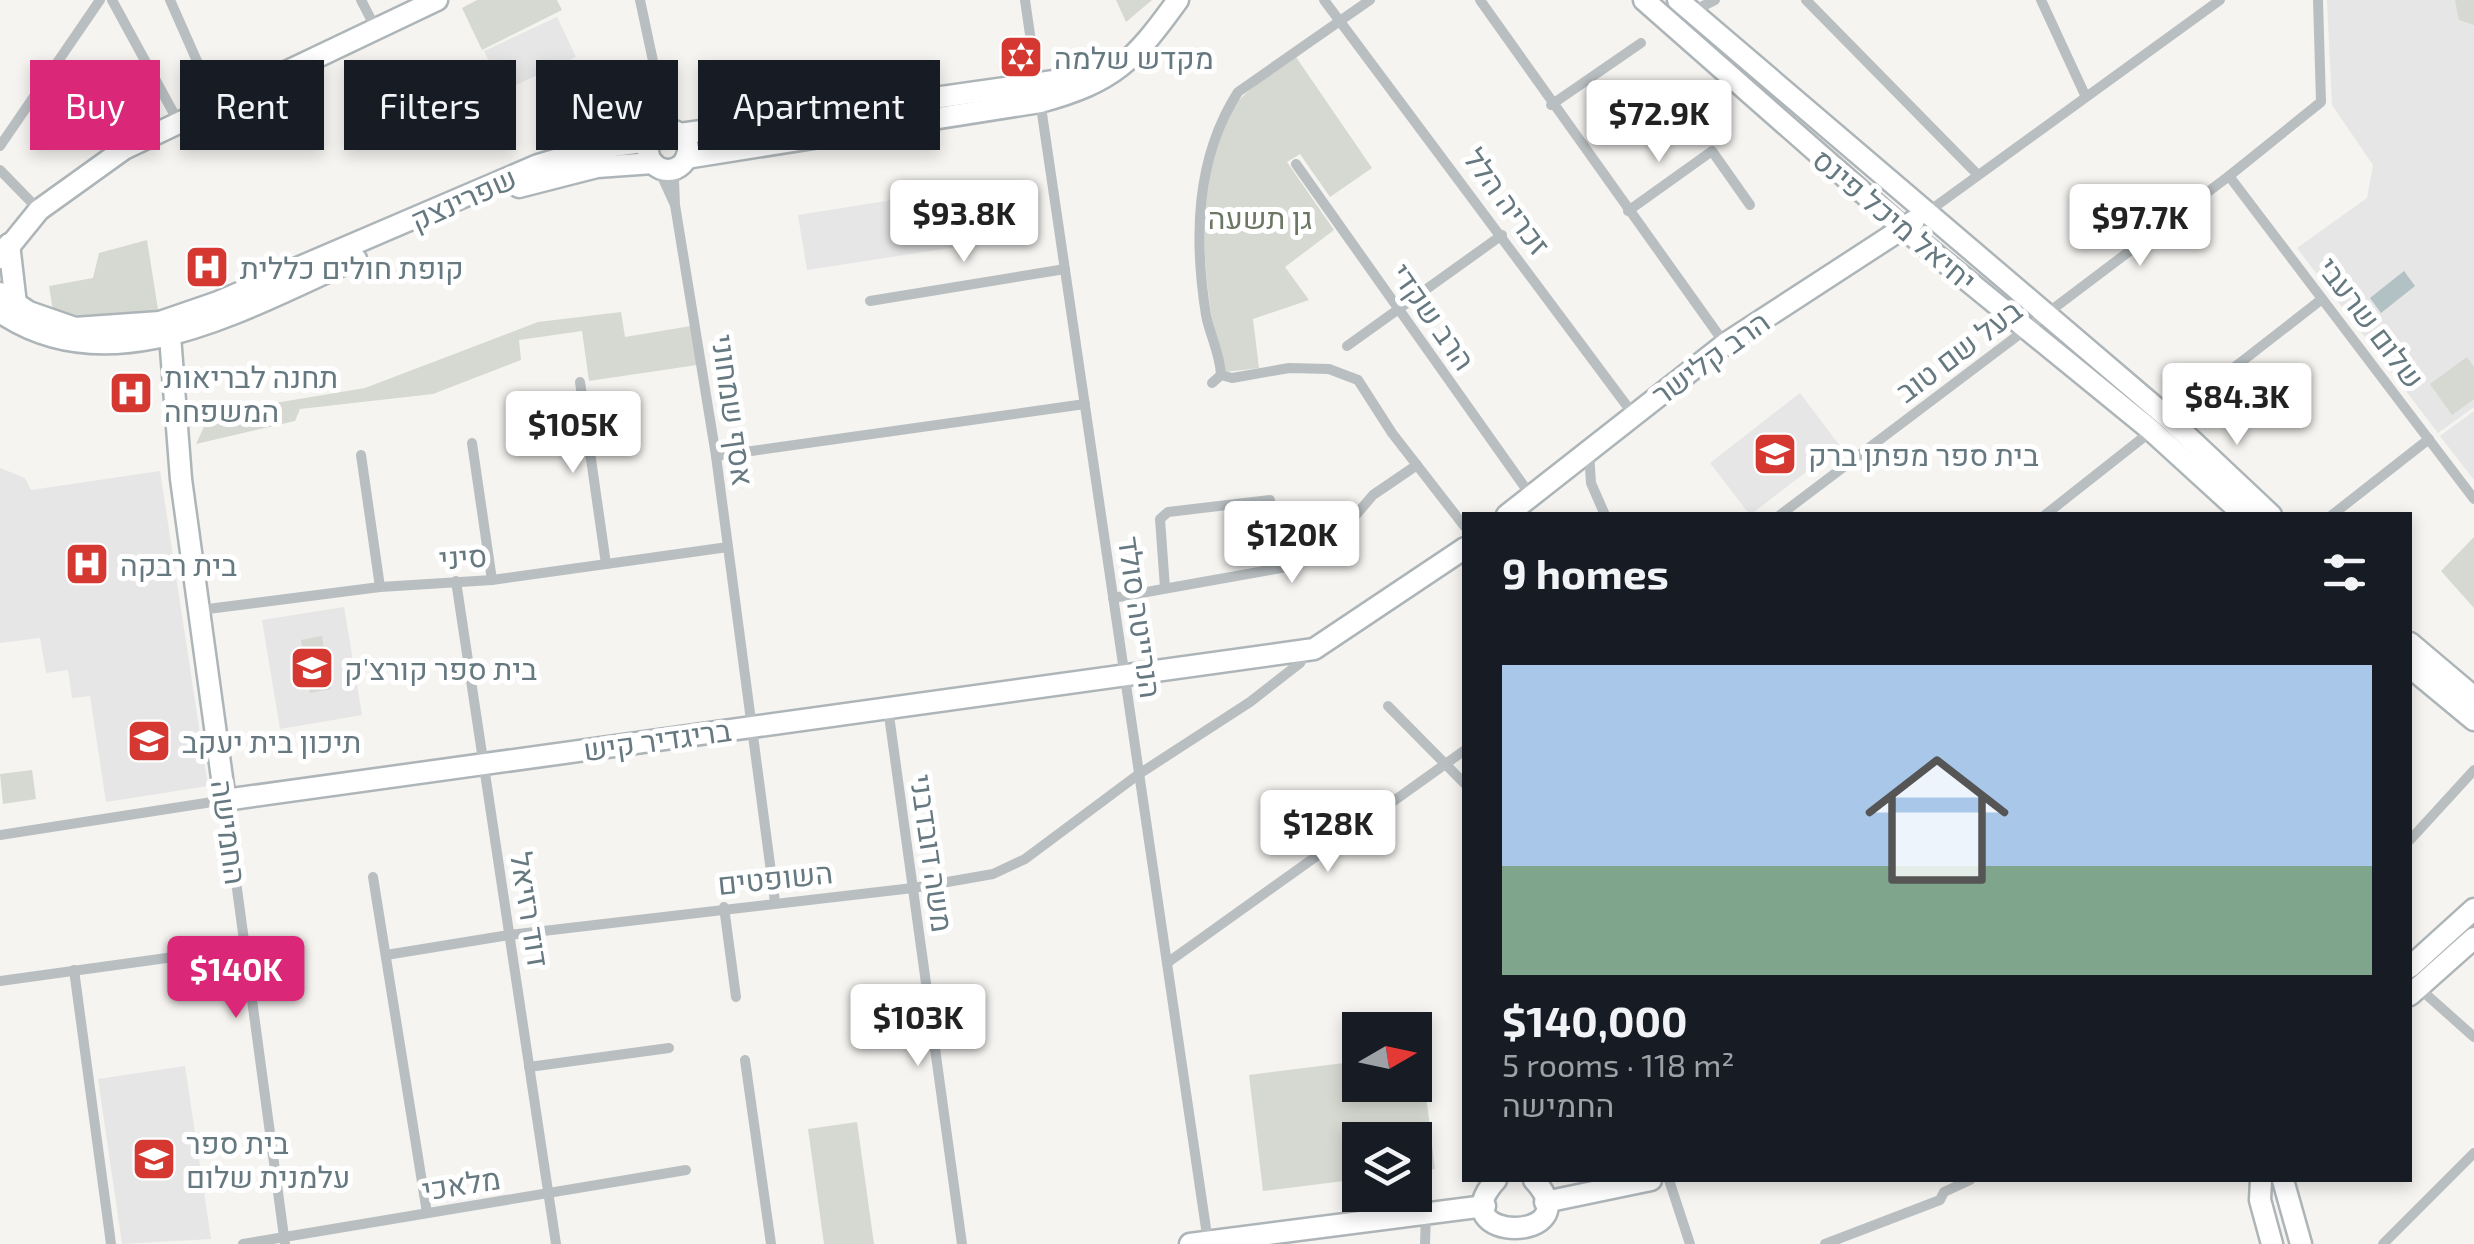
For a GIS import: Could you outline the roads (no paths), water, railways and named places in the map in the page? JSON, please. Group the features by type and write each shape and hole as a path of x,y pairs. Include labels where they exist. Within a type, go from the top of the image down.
{"street":[{"path":"0,146 100,0"},
{"path":"5,303 5,251 39,210 124,149 179,123 112,0"},
{"path":"170,0 196,60"},
{"path":"360,0 376,29"},
{"path":"311,60 436,0"},
{"path":"640,0 652,60"},
{"name":"הנרייטה סולד","path":"1025,0 1167,963 1199,1243"},
{"name":"שפרינצק","path":"678,131 1039,94 1088,76 1140,34 1163,0"},
{"name":"שפרינצק","path":"5,303 75,328 162,332 200,327 536,180 655,166 671,170 685,161 1106,80 1147,44 1178,0"},
{"name":"זכריה הלל","path":"1324,0 1342,18 1633,414"},
{"path":"1370,0 1238,92 1223,115 1202,177 1200,256 1216,379 1289,368 1329,369 1358,380 1462,523"},
{"path":"1480,0 1551,105 1725,344"},
{"name":"יחיאל מיכל פינס","path":"1644,0 1904,228 2027,330 2160,425"},
{"path":"1680,31 1684,6 1715,0"},
{"path":"1806,0 1978,175"},
{"path":"2042,0 2086,95"},
{"path":"1924,214 2220,0"},
{"name":"בעל שם טוב","path":"1784,512 2046,316 2321,102 2318,0"},
{"name":"יחיאל מיכל פינס","path":"1684,6 2046,316 2160,425"},
{"path":"1551,105 1641,43"},
{"path":"678,139 687,145 685,161"},
{"name":"שפרינצק","path":"162,332 218,302 538,165 585,150"},
{"path":"655,166 660,150"},
{"path":"1628,210 1712,151 1750,205"},
{"name":"אסף שמחוני","path":"685,161 674,180 676,205 716,456 775,902"},
{"name":"הרב שקדי","path":"1296,164 1531,496"},
{"name":"אסף שמחוני","path":"655,166 676,205"},
{"path":"0,170 39,210"},
{"name":"שלום שרעבי","path":"2229,176 2474,499"},
{"name":"הרב קלישר","path":"1511,512 1725,344 1924,214"},
{"path":"1347,346 1502,235"},
{"path":"870,301 1065,269"},
{"path":"2049,512 2322,298"},
{"name":"החמישה","path":"162,332 172,450 181,479 200,610 285,1241"},
{"path":"580,382 606,564"},
{"path":"716,456 1084,404"},
{"path":"2160,425 2241,512"},
{"path":"2160,425 2267,512"},
{"path":"2336,512 2429,439"},
{"path":"472,443 492,580"},
{"path":"1590,452 1591,482 1605,512"},
{"path":"362,455 380,586"},
{"path":"1113,598 1287,567 1312,539 1327,534 1336,537 1373,496 1417,465"},
{"path":"1164,588 1160,519 1168,512 1270,500"},
{"name":"סיני","path":"200,610 380,586 492,580 728,547"},
{"path":"1310,649 1462,550"},
{"name":"דוד רזיאל","path":"456,581 556,1244"},
{"path":"2412,645 2474,697"},
{"name":"בריגדיר קיש","path":"0,834 1310,649"},
{"name":"השופטים","path":"386,955 724,907 913,888 1008,869 1139,774 1250,702 1300,664 1310,649"},
{"path":"2412,669 2474,720"},
{"path":"1388,706 1462,781"},
{"name":"משה דובדבני","path":"888,708 962,1244"},
{"path":"1167,963 1462,752"},
{"path":"2412,837 2474,770"},
{"path":"373,876 427,1213"},
{"path":"724,907 736,998"},
{"path":"2412,964 2474,908"},
{"path":"2474,938 2413,987 2474,1037"},
{"path":"0,981 246,946"},
{"path":"74,970 111,1244"},
{"path":"529,1067 669,1048"},
{"path":"745,1060 771,1244"},
{"path":"2388,1242 2474,1153"},
{"name":"מלאכי","path":"243,1244 285,1241 686,1170"},
{"path":"1484,1206 1495,1182"},
{"path":"1484,1206 1500,1229 1534,1235 1545,1202 1535,1182"},
{"path":"1545,1202 1641,1182"},
{"path":"1670,1182 1690,1244"},
{"path":"1826,1244 1940,1200 1944,1192 1966,1182"},
{"path":"2260,1182 2260,1200 2272,1244"},
{"path":"2284,1182 2300,1244"},
{"path":"1199,1243 1484,1206"},
{"path":"1424,1244 1426,1213"}],"place":[{"name":"מקדש שלמה","path":"1021,57"},
{"name":"קופת חולים כללית","path":"207,267"},
{"name":"תחנה לבריאות המשפחה","path":"131,393"},
{"name":"בית ספר מפתן ברק","path":"1775,454"},
{"name":"בית רבקה","path":"87,564"},
{"name":"בית ספר קורצ'ק","path":"312,668"},
{"name":"תיכון בית יעקב","path":"149,741"},
{"name":"בית ספר עלמנית שלום","path":"154,1159"}],"park label":[{"name":"גן תשעה","path":"1260,217"}]}
